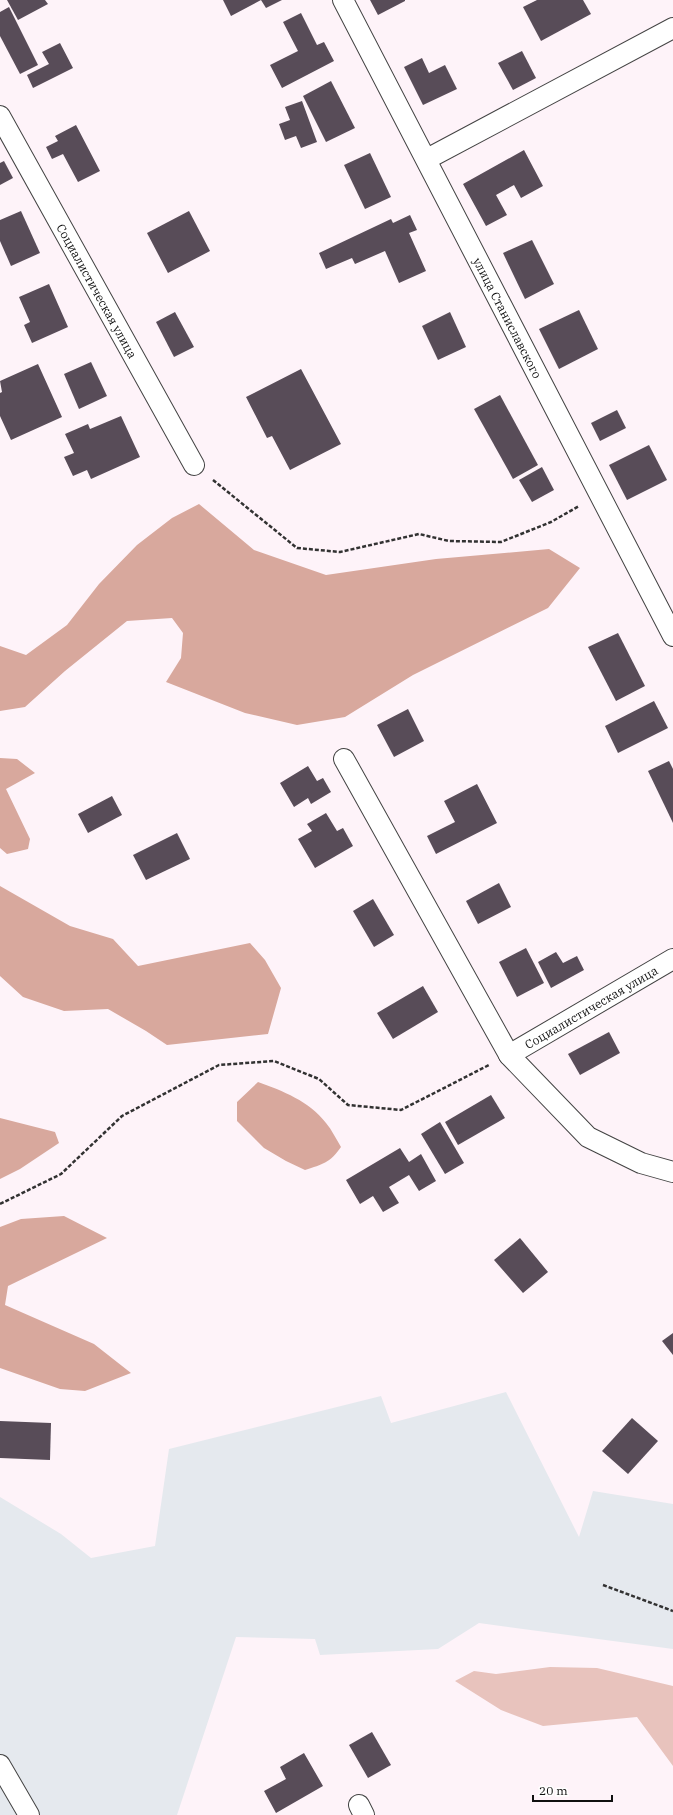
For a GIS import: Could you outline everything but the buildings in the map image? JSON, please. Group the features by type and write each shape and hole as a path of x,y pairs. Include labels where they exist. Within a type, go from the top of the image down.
{"street":[{"name":"улица Станиславского","path":"343,0 427,159 673,636"},
{"path":"427,159 673,28"},
{"name":"Социалистическая улица","path":"0,116 194,464"},
{"path":"344,760 509,1055 588,1137 641,1163 673,1172"},
{"name":"Социалистическая улица","path":"509,1055 673,959"},
{"path":"0,1765 29,1815"}],"path":[{"path":"194,464 296,548 340,552 419,534 449,541 501,542 551,522 600,495"},
{"path":"0,1204 61,1174 122,1116 219,1065 274,1061 319,1079 348,1104 401,1110 509,1055"},
{"path":"604,1585 673,1611"}],"shaded area":[{"path":"199,504 254,550 326,575 436,559 549,549 580,568 548,608 413,675 345,717 297,725 245,713 166,682 181,658 183,633 172,618 127,621 65,671 25,707 0,711 0,646 26,655 67,625 99,584 137,545 172,518"},
{"path":"0,758 17,759 35,773 6,789 30,839 28,849 7,854 0,848"},
{"path":"0,886 70,926 113,939 138,966 250,943 265,960 281,988 268,1034 167,1045 108,1009 64,1011 23,997 0,976"},
{"path":"258,1082 295,1098 319,1115 326,1123 341,1147 330,1160 305,1170 264,1148 237,1121 237,1102"},
{"path":"0,1118 55,1132 59,1143 20,1169 0,1179"},
{"path":"64,1216 107,1238 8,1286 5,1305 94,1344 131,1373 85,1391 60,1389 0,1368 0,1227 21,1219"},
{"path":"506,1392 579,1537 593,1491 673,1504 673,1649 479,1623 438,1649 320,1655 315,1639 236,1637 177,1815 0,1815 0,1497 61,1534 91,1558 155,1546 169,1449 381,1396 391,1423"},
{"path":"550,1667 597,1668 673,1686 673,1766 637,1717 543,1726 501,1710 455,1681 474,1671 496,1674"}]}
